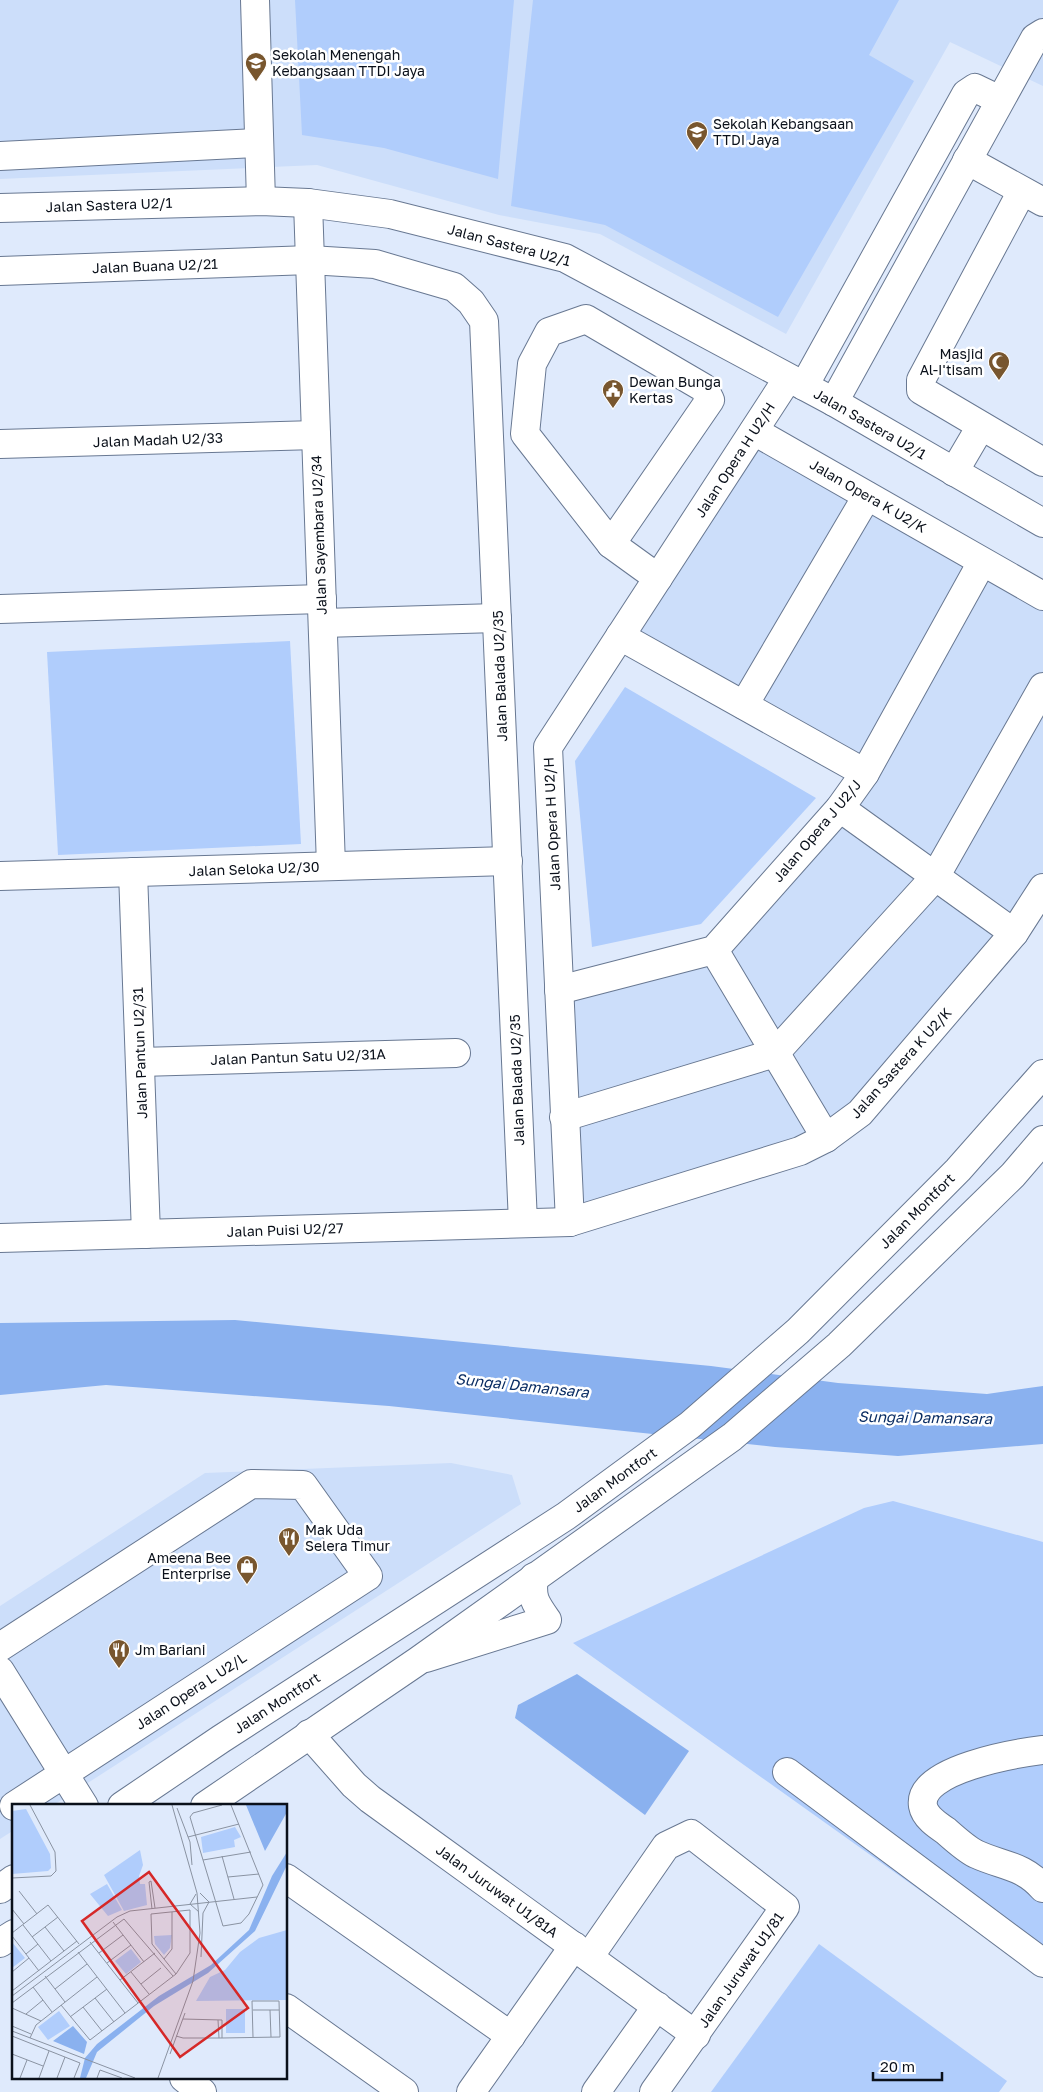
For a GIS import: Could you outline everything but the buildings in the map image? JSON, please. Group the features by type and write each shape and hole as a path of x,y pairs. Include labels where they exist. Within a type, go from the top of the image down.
{"street":[{"path":"255,0 261,200"},
{"path":"834,402 1034,38 1043,33"},
{"name":"Jalan Opera H U2/H","path":"570,1222 548,747 754,431 796,382 966,94 975,88 1000,100"},
{"path":"0,156 258,143"},
{"path":"967,160 1032,196 921,380 921,390 1043,462"},
{"name":"Jalan Sastera U2/1","path":"0,208 261,200 308,203 390,214 565,258 834,402 1043,523"},
{"name":"Jalan Sayembara U2/34","path":"308,203 331,866"},
{"name":"Jalan Buana U2/21","path":"0,271 310,260"},
{"name":"Jalan Balada U2/35","path":"310,260 375,264 454,287 471,302 484,321 523,1223"},
{"path":"612,544 710,400 704,388 586,319 549,332 532,364 525,434 612,544 658,578"},
{"path":"954,472 981,426"},
{"name":"Jalan Opera K U2/K","path":"754,431 982,562"},
{"name":"Jalan Madah U2/33","path":"0,444 316,435"},
{"path":"744,705 867,496"},
{"path":"982,562 1043,596"},
{"name":"Jalan Opera J U2/J","path":"714,950 840,808 865,773 982,562"},
{"path":"0,609 322,611 497,618"},
{"path":"620,636 865,773"},
{"path":"564,1117 775,1053 936,877 1043,687"},
{"path":"840,808 1014,933"},
{"name":"Jalan Seloka U2/30","path":"0,876 508,862"},
{"name":"Jalan Pantun U2/31","path":"133,872 146,1234"},
{"name":"Jalan Sastera K U2/K","path":"570,1222 800,1151 826,1138 860,1113 1014,933 1043,888"},
{"path":"559,990 714,950 826,1138"},
{"name":"Jalan Pantun Satu U2/31A","path":"140,1062 456,1052"},
{"name":"Jalan Montfort","path":"125,1804 222,1738 566,1516 690,1425 798,1331 958,1170 1043,1074"},
{"path":"208,1804 418,1661 732,1437 839,1345 1013,1175 1043,1140"},
{"name":"Jalan Puisi U2/27","path":"0,1238 570,1222"},
{"name":"Jalan Opera L U2/L","path":"0,1647 251,1484 303,1485 368,1576 17,1804"},
{"path":"418,1661 547,1620 534,1602 532,1592 534,1577"},
{"path":"0,1671 83,1804"},
{"name":"Jalan Juruwat U1/81A","path":"309,1734 354,1785 370,1799 696,2035"},
{"path":"1043,1750 1006,1755 982,1762 943,1778 929,1788 924,1798 923,1807 937,1825 975,1853 1027,1873 1043,1888"},
{"path":"787,1772 1043,1963"},
{"name":"Jalan Opera L U2/L","path":"0,1815 12,1807"},
{"name":"Jalan Juruwat U1/81","path":"581,1952 666,1846 691,1834 785,1907 654,2092"},
{"path":"288,1879 511,2036"},
{"path":"0,1889 12,1881"},
{"path":"0,1942 12,1935"},
{"path":"471,2092 511,2036 581,1952"},
{"path":"596,2092 657,2006"},
{"path":"288,2009 404,2092"},
{"path":"187,2080 202,2092"}],"shaded area":[{"path":"0,0 1043,0 1043,86 950,42 786,334 600,234 499,215 317,165 0,179"},
{"path":"295,0 514,0 498,179 384,148 302,135"},
{"name":"Sekolah Kebangsaan TTDI Jaya","path":"533,0 899,0 869,55 914,81 778,317 605,225 511,206"},
{"path":"757,443 1043,606 1043,872 1012,923 856,1105 816,1137 578,1211 567,996 724,954 875,772 630,634"},
{"path":"290,641 301,844 58,855 47,652"},
{"path":"625,687 816,798 701,924 592,947 575,761"},
{"path":"451,1463 512,1475 521,1504 55,1804 12,1804 12,1831 0,1839 0,1606 205,1473"},
{"path":"893,1501 1043,1542 1043,1978 573,1643 864,1508"},
{"path":"819,1944 1007,2081 999,2092 711,2092"}],"water":[{"name":"Sungai Damansara","path":"235,1320 711,1366 838,1383 987,1394 1043,1386 1043,1444 898,1456 775,1447 389,1406 106,1385 0,1395 0,1323"},
{"path":"577,1674 689,1751 645,1815 515,1718 518,1705"}],"place":[{"name":"Sekolah Menengah Kebangsaan TTDI Jaya","path":"256,82"},
{"name":"Sekolah Kebangsaan TTDI Jaya","path":"697,151"},
{"name":"Masjid Al-I'tisam","path":"999,381"},
{"name":"Dewan Bunga Kertas","path":"613,409"},
{"name":"Mak Uda Selera Timur","path":"289,1557"},
{"name":"Ameena Bee Enterprise","path":"247,1585"},
{"name":"Jm Bariani","path":"119,1669"}]}
